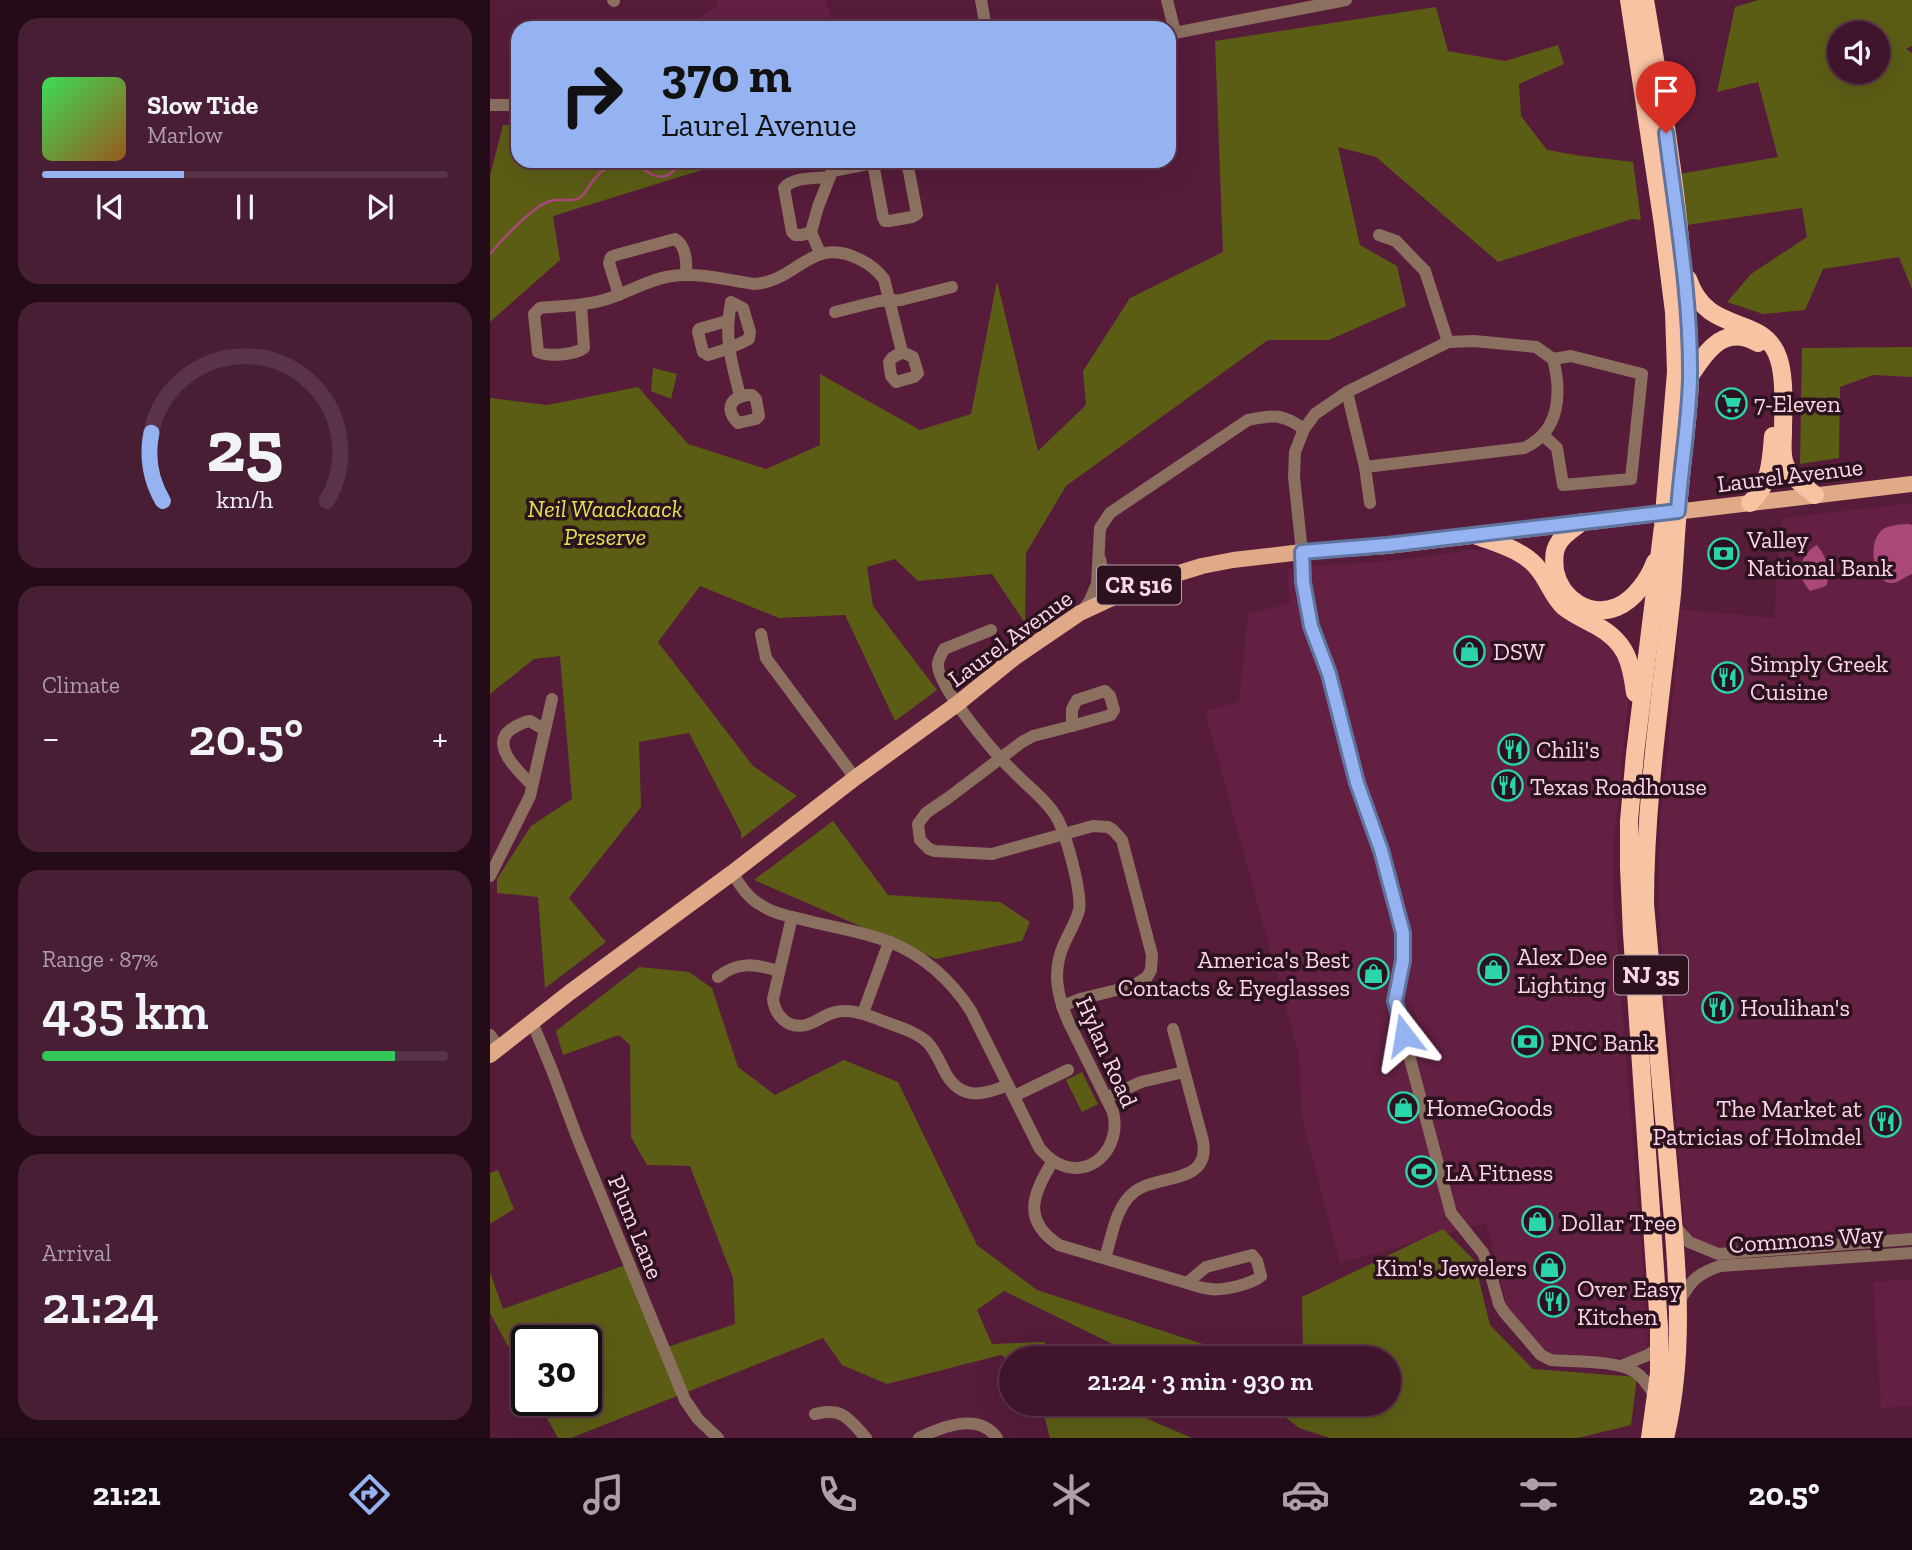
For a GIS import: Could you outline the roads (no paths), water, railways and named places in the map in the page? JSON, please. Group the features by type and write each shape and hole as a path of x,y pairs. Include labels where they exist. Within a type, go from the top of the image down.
{"highway":[{"name":"NJ 35","path":"1629,0 1674,312 1676,372 1671,512 1672,591 1645,856 1646,918 1678,1303 1675,1381 1665,1438"},
{"name":"NJ 35","path":"1645,0 1666,131 1682,264 1690,376 1671,512 1660,545 1629,821 1630,900 1660,1347 1657,1399 1650,1438"},
{"path":"1682,264 1691,289 1703,306 1722,319 1755,331 1764,337 1777,353 1782,383 1782,456 1791,474 1815,495"},
{"path":"1690,376 1713,345 1726,338 1752,339 1768,354 1772,363 1774,410 1770,468 1764,488 1750,503"},
{"path":"1582,522 1559,541 1555,551 1555,564 1563,590 1586,607 1607,609 1626,602 1653,568 1660,545"},
{"path":"1475,535 1528,559 1540,571 1553,595 1563,606 1618,642 1633,671 1637,709 1635,754"}],"main road":[{"name":"Laurel Avenue","path":"493,1046 532,1022 957,704 1014,658 1082,612 1120,593 1163,577 1233,560 1387,545 1912,484"}],"street":[{"path":"981,0 985,21"},
{"path":"1167,0 1170,21"},
{"path":"1176,32 1346,0"},
{"path":"490,105 511,105"},
{"path":"879,168 883,217 889,221 917,214 908,168"},
{"path":"811,232 795,235 792,232 783,188 788,183 834,169"},
{"path":"820,253 811,232 834,169"},
{"path":"1379,235 1396,241 1425,271 1448,342"},
{"path":"620,295 610,263 611,257 616,255 675,239 681,244 687,264 686,274"},
{"path":"580,304 584,342 581,350 544,355 538,352 534,318 536,310 540,308 600,301 649,281 686,274 763,284 779,278 820,253 831,252 850,255 870,265 884,279 902,352"},
{"path":"835,312 952,287"},
{"path":"727,321 703,327 698,332 702,352 705,354 728,349 746,341 750,336 743,308 731,302 727,321 728,349 740,396"},
{"path":"1365,467 1524,448 1537,442 1552,425 1556,407 1558,377 1553,359 1536,347 1474,341 1448,342 1347,392 1315,414 1304,429 1295,452 1294,477 1303,582 1311,626 1329,674 1357,783 1377,838 1402,928 1404,944 1396,1006 1451,1213 1486,1260 1501,1308 1541,1354 1551,1360 1621,1366 1646,1381 1657,1399"},
{"path":"902,352 913,357 918,373 896,382 891,376 889,362 902,352"},
{"path":"1544,435 1557,449 1563,485 1631,479 1642,374 1571,356 1553,359"},
{"path":"1347,392 1365,467 1370,503"},
{"path":"1082,612 1097,584 1100,528 1110,513 1248,420 1268,416 1288,418 1304,429"},
{"path":"1098,548 1102,568 1120,593"},
{"name":"Hylan Road","path":"991,630 944,649 937,662 939,673 957,704 1000,758 1058,818 1080,901 1077,916 1063,947 1056,984 1062,1006 1113,1112 1116,1125 1114,1139 1108,1151 1098,1161 1080,1167 1064,1166 1053,1161"},
{"path":"761,634 766,658 855,778"},
{"path":"490,876 526,806 552,699"},
{"path":"532,785 504,750 502,740 512,729 524,722 530,721 545,730"},
{"path":"1062,1006 1141,982 1151,970 1152,955 1120,836 1102,826 1086,827 982,855 935,852 920,840 918,829 921,817 1027,738 1072,726"},
{"path":"732,873 754,901 766,908 889,942 929,964 956,990 971,1011 1040,1149 1053,1161 1035,1194 1035,1211 1049,1238 1059,1245 1105,1258 1187,1283 1208,1289 1219,1290 1254,1281 1261,1276 1257,1261 1252,1255 1206,1267 1187,1283"},
{"path":"792,917 774,990 774,1006 781,1018 788,1023 804,1025 837,1012 863,1013 921,1037 932,1049 951,1082 966,1092 1011,1090 1068,1070"},
{"path":"863,1013 889,942"},
{"path":"718,977 730,969 746,964 761,965 779,971"},
{"name":"Plum Lane","path":"532,1022 685,1400 698,1419 718,1438"},
{"path":"1105,1258 1120,1210 1130,1196 1149,1184 1192,1172 1202,1161 1203,1141 1173,1029"},
{"path":"1106,1098 1141,1082 1184,1072"},
{"name":"Commons Way","path":"1673,1224 1689,1242 1718,1254 1912,1239"},
{"name":"Commons Way","path":"1678,1303 1690,1282 1704,1271 1720,1266 1912,1253"},
{"path":"1621,1366 1660,1347"},
{"path":"815,1414 827,1410 838,1412 866,1438"},
{"path":"919,1438 973,1422 989,1428 997,1438"}],"waterway":[{"path":"490,254 518,224 543,204 581,197 607,168"},
{"path":"642,168 660,177 676,168"}],"place":[{"name":"7-Eleven","path":"1731,403"},
{"name":"Valley National Bank","path":"1724,553"},
{"name":"DSW","path":"1470,651"},
{"name":"Simply Greek Cuisine","path":"1727,677"},
{"name":"Chili's","path":"1513,749"},
{"name":"Texas Roadhouse","path":"1507,786"},
{"name":"Alex Dee Lighting","path":"1494,970"},
{"name":"America's Best Contacts & Eyeglasses","path":"1373,973"},
{"name":"Houlihan's","path":"1717,1007"},
{"name":"PNC Bank","path":"1528,1042"},
{"name":"HomeGoods","path":"1403,1107"},
{"name":"The Market at Patricias of Holmdel","path":"1885,1122"},
{"name":"LA Fitness","path":"1422,1172"},
{"name":"Dollar Tree","path":"1538,1222"},
{"name":"Kim's Jewelers","path":"1550,1267"},
{"name":"Over Easy Kitchen","path":"1554,1302"}],"park label":[{"name":"Neil Waackaack Preserve","path":"605,522"}]}
